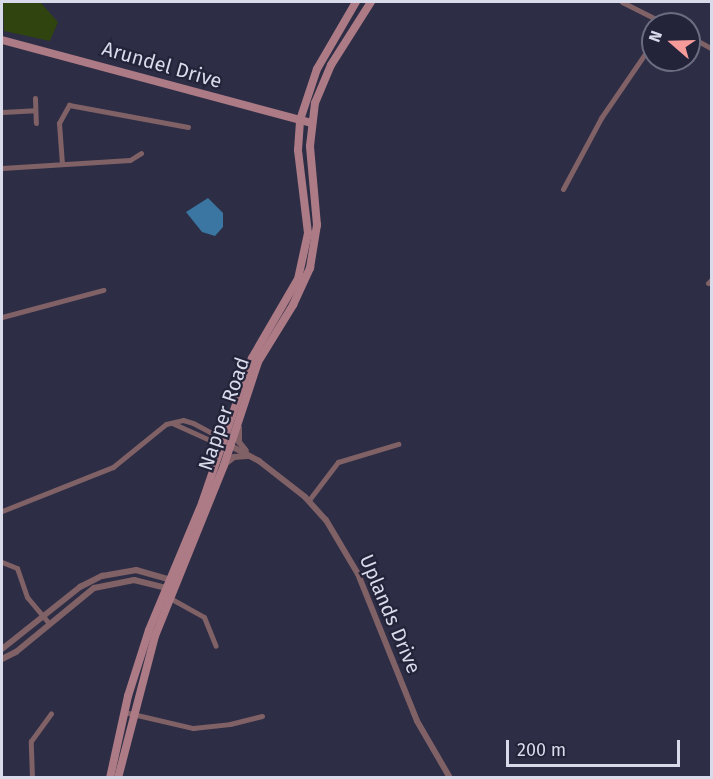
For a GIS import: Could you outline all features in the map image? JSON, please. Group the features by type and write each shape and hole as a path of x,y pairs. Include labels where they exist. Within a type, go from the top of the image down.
{"main road":[{"name":"Napper Road","path":"174,581 225,443 252,358 293,291 304,261 307,225 298,150 300,120 317,69 356,2"},
{"name":"Napper Road","path":"110,777 168,593 224,465 225,443 258,362 293,305 310,267 317,225 310,146 312,123 321,84 371,2"},
{"name":"Arundel Drive","path":"2,40 312,123"},
{"name":"Napper Road","path":"118,777 129,713"}],"street":[{"path":"622,2 642,12"},
{"path":"563,189 601,118 641,60"},
{"path":"35,98 36,123"},
{"path":"62,164 59,123 69,105 188,127"},
{"path":"2,112 35,110"},
{"path":"2,168 130,160 141,153"},
{"path":"2,317 103,290"},
{"path":"247,392 238,436 242,448 250,456"},
{"path":"2,511 113,467 170,422 225,443"},
{"name":"Uplands Drive","path":"225,443 250,456 309,500 326,520 358,574 417,721 450,777"},
{"path":"309,500 338,462 398,444"},
{"path":"224,465 239,455 250,456"},
{"path":"2,562 17,568 27,597 46,620"},
{"path":"2,659 16,652 80,587 113,573 135,570 174,581"},
{"path":"2,649 84,594 114,582 144,580 204,617 216,646"},
{"path":"32,777 31,741 51,713"},
{"path":"129,713 193,728 230,724 262,716"}],"green space":[{"path":"3,2 40,2 58,22 50,41 4,31"}],"water":[{"path":"208,198 223,213 223,227 215,236 202,232 186,212"}]}
